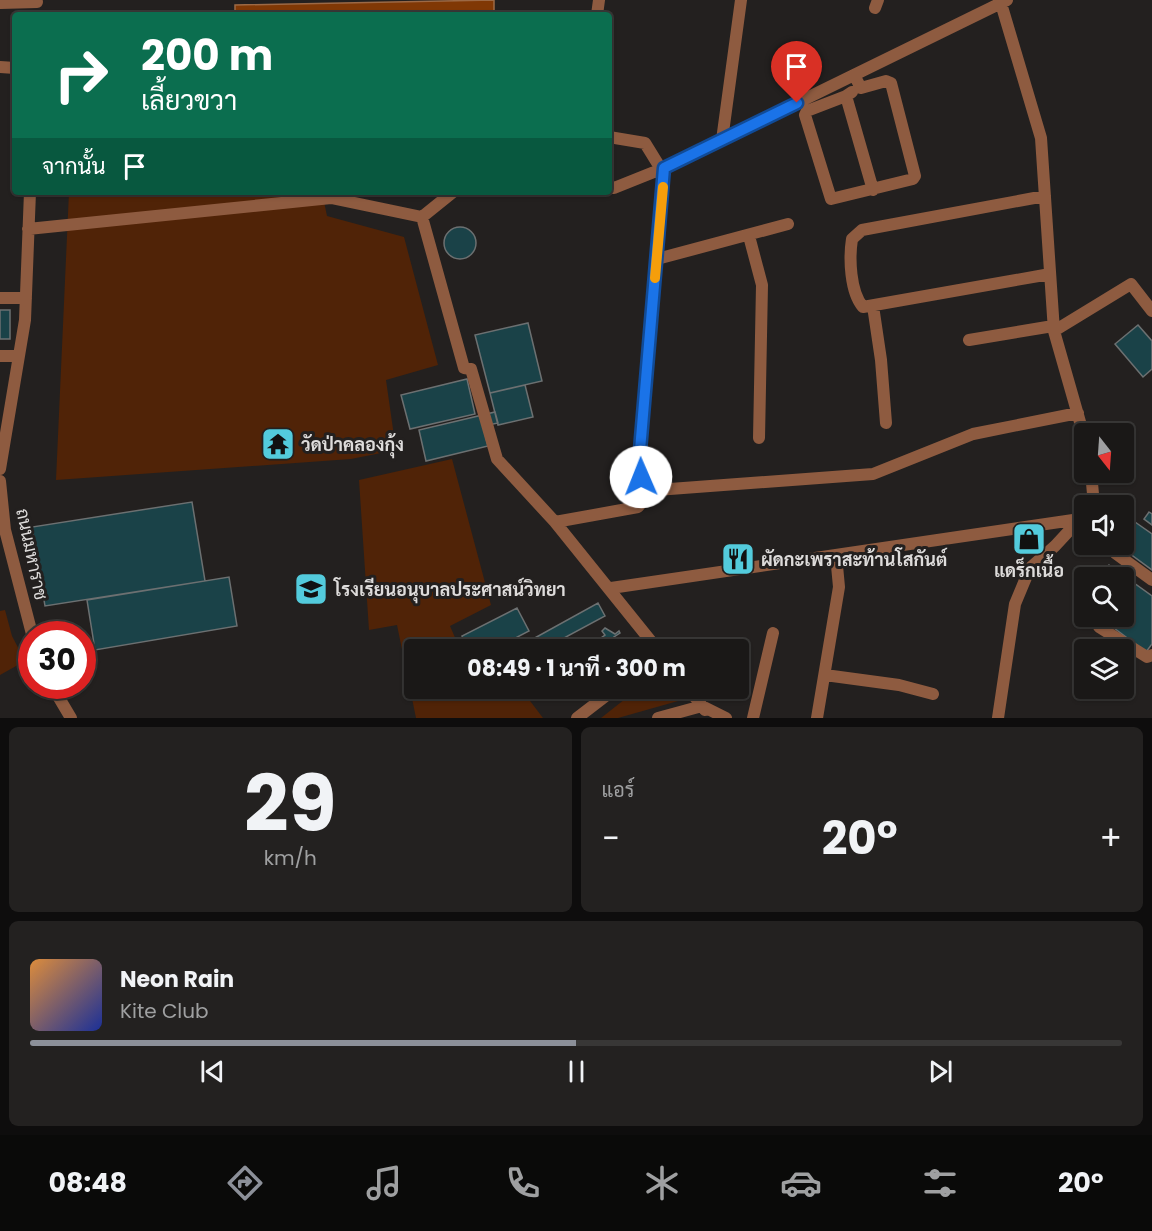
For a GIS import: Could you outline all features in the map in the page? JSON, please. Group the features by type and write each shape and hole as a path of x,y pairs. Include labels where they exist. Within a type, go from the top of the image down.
{"street":[{"path":"722,140 741,0"},
{"path":"612,188 663,169 1003,1 1041,138 1053,328 1081,423"},
{"path":"0,3 37,6"},
{"path":"854,75 861,88"},
{"path":"886,81 891,83 915,176 913,179 873,190 831,199 806,118 807,111 861,88 886,81"},
{"path":"846,96 873,190"},
{"path":"555,522 638,507 643,501 639,462 663,169 645,143 612,138"},
{"path":"0,469 26,298 30,195"},
{"path":"422,217 449,195"},
{"path":"1045,196 862,230 852,239 850,253 857,300 863,307 1050,274"},
{"path":"28,229 331,198 422,217"},
{"path":"422,217 464,368 471,369 497,459 555,522 649,639"},
{"path":"657,259 788,224"},
{"path":"749,236 762,285 759,438"},
{"path":"969,340 1053,328 1131,284 1152,311"},
{"path":"0,298 26,298"},
{"path":"873,306 886,423"},
{"path":"0,356 19,356"},
{"path":"643,491 873,474 973,434 1078,413"},
{"name":"ถนนมหาราช","path":"0,481 5,530 29,621"},
{"path":"610,588 836,555 1074,515"},
{"path":"998,718 1015,604 1030,568 1074,522"},
{"path":"818,718 839,587 836,555"},
{"path":"1119,555 1152,580"},
{"path":"1099,627 1147,657 1152,655"},
{"path":"753,718 773,633"},
{"path":"825,675 899,686 933,694"},
{"path":"60,699 71,718"},
{"path":"577,718 602,699"},
{"path":"697,699 711,718"},
{"path":"658,718 702,706 726,718"}],"shaded area":[{"path":"494,0 494,12 235,12 235,5"},
{"path":"69,195 323,195 327,216 404,237 438,365 386,380 396,450 351,459 56,480"},
{"path":"452,459 491,605 450,626 456,639 404,639 404,659 397,625 369,630 359,480"},
{"path":"5,610 12,636 18,648 18,665 0,675 0,611"},
{"path":"412,699 529,699 543,718 416,718"},
{"path":"625,699 676,699 678,701 618,718 601,718"}],"building":[{"path":"460,227 471,232 476,243 471,254 460,259 449,254 444,243 449,232"},
{"path":"0,310 10,310 10,339 0,339"},
{"path":"528,323 542,381 490,393 475,335"},
{"path":"1138,325 1152,341 1152,369 1143,377 1115,344"},
{"path":"467,379 475,414 410,429 401,395"},
{"path":"525,385 533,417 498,425 490,393"},
{"path":"495,412 498,423 483,426 488,446 426,461 419,430"},
{"path":"192,502 205,581 45,606 32,527"},
{"path":"1149,512 1152,514 1152,525 1144,519"},
{"path":"1134,523 1152,534 1152,570 1132,555 1134,555"},
{"path":"229,577 237,626 96,650 96,621 90,621 87,600"},
{"path":"1134,583 1152,596 1152,644 1146,652 1134,643 1134,639 1129,639 1113,627 1134,627"},
{"path":"598,603 605,616 562,639 533,639"},
{"path":"517,608 529,631 513,639 464,639 462,636"},
{"path":"605,628 615,634 619,631 620,633 614,637 616,639 602,639 605,635 602,631"}],"slow traffic":[{"path":"655,278 663,187"}],"place":[{"name":"วัดป่าคลองกุ้ง","path":"278,444"},
{"name":"แดร็กเนื้อ","path":"1029,539"},
{"name":"ผัดกะเพราสะท้านโสกันต์","path":"738,559"},
{"name":"โรงเรียนอนุบาลประศาสน์วิทยา","path":"311,589"}],"route":[{"path":"641,477 639,462 664,168 797,103"}]}
